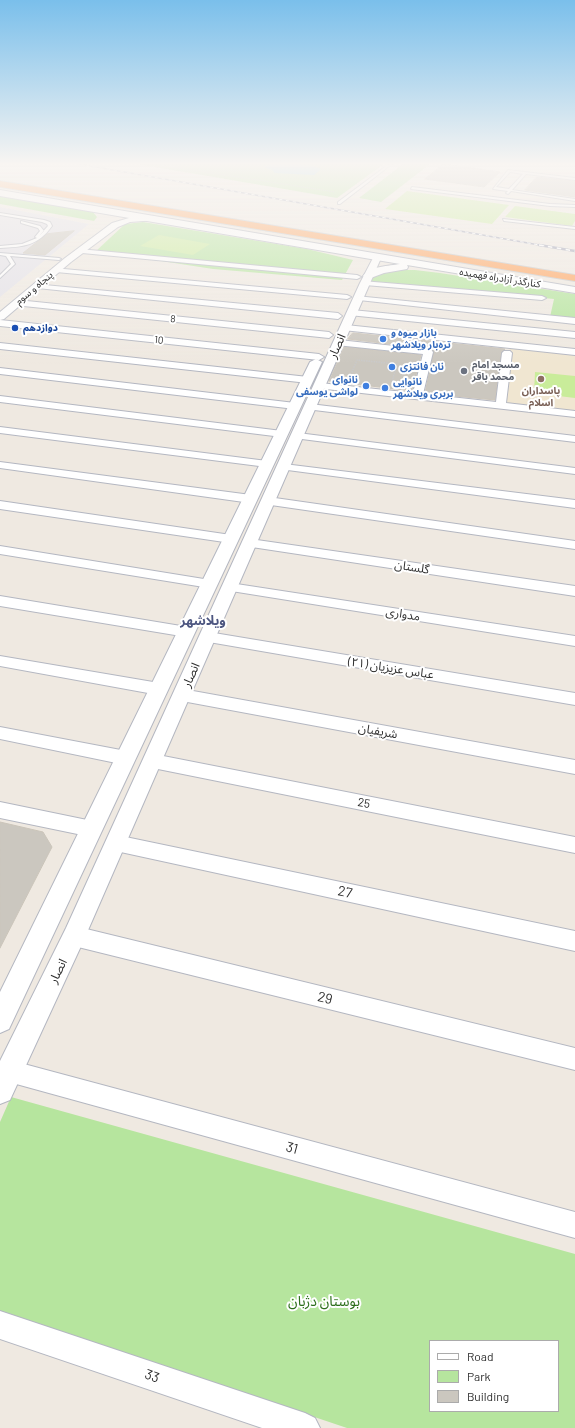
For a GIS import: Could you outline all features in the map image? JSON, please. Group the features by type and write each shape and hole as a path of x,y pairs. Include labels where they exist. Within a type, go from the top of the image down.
{"highway":[{"path":"285,231 575,278"},
{"path":"329,231 575,270"}],"main road":[{"name":"کنارگذر آزادراه فهمیده","path":"224,231 372,257 575,290"},
{"path":"350,307 382,270 422,265"}],"street":[{"name":"پنجاه و سوم","path":"0,307 59,259 91,231"},
{"name":"پنجاه و سوم","path":"0,317 68,260 108,231"},
{"path":"82,251 575,352"},
{"name":"انصار","path":"0,1020 231,539 251,499 276,465 372,257"},
{"path":"59,259 68,260"},
{"path":"56,270 575,335"},
{"path":"37,286 575,321"},
{"path":"350,307 542,298"},
{"name":"8","path":"17,303 350,307"},
{"path":"350,307 428,352 417,397"},
{"name":"انصار","path":"314,383 319,357 350,307"},
{"name":"10","path":"0,323 319,357"},
{"path":"0,346 314,383 346,389 575,414"},
{"path":"501,406 507,353"},
{"path":"0,371 575,439"},
{"path":"0,399 575,471"},
{"path":"0,430 575,504"},
{"path":"0,465 251,499"},
{"name":"انصار","path":"4,1081 74,936 250,543 268,501 276,465"},
{"path":"268,501 575,545"},
{"path":"0,505 231,539"},
{"name":"گلستان","path":"250,543 575,591"},
{"path":"0,550 210,584"},
{"name":"مدواری","path":"230,587 575,641"},
{"path":"0,601 187,632"},
{"name":"عباس عزیزیان (۲۱)","path":"208,637 575,699"},
{"path":"0,661 159,689"},
{"name":"شریفیان","path":"182,695 575,767"},
{"path":"0,733 126,758"},
{"name":"25","path":"153,761 575,846"},
{"path":"0,810 92,830"},
{"name":"27","path":"116,843 575,941"},
{"name":"29","path":"74,936 575,1059"},
{"name":"31","path":"4,1081 575,1225"},
{"name":"33","path":"0,1325 304,1428"}],"lane":[{"path":"34,241 42,231"},
{"path":"0,247 27,246 47,231"},
{"path":"0,254 59,259"},
{"path":"0,277 13,264 7,254"}],"path":[{"path":"346,389 357,360 397,364 389,394"}],"shaded area":[{"path":"0,231 81,231 0,297"},
{"name":"پاسداران اسلام","path":"510,345 575,352 575,414 504,407"}],"green space":[{"path":"118,231 195,231 307,249 353,260 342,280 213,269 96,251"},
{"path":"159,235 210,244 193,255 140,246"},
{"path":"399,270 440,273 575,294 575,319 550,317 554,299 369,282 378,274"},
{"path":"535,372 575,376 575,398 534,393"},
{"name":"بوستان دژبان","path":"11,1097 575,1254 575,1428 347,1428 0,1311 0,1122"}],"building":[{"path":"74,231 45,255 23,253 47,234"},
{"name":"مسجد امام محمد باقر","path":"353,333 505,349 501,353 495,400 425,393 434,352 432,349 348,339"},
{"path":"344,347 421,355 412,391 329,381"},
{"path":"0,822 43,832 52,847 0,948"}],"railway":[{"path":"458,231 545,246"},
{"path":"539,245 545,246"},
{"path":"545,246 575,251"}],"place":[{"name":"دوازدهم","path":"15,328"},
{"name":"بازار میوه و تره‌بار ویلاشهر","path":"383,339"},
{"name":"نان فانتزی","path":"392,367"},
{"name":"مسجد امام محمد باقر","path":"464,371"},
{"name":"پاسداران اسلام","path":"541,379"},
{"name":"نانوای لواشی یوسفی","path":"366,386"},
{"name":"نانوایی بربری ویلاشهر","path":"385,388"}],"district":[{"name":"ویلاشهر","path":"203,621"}]}
